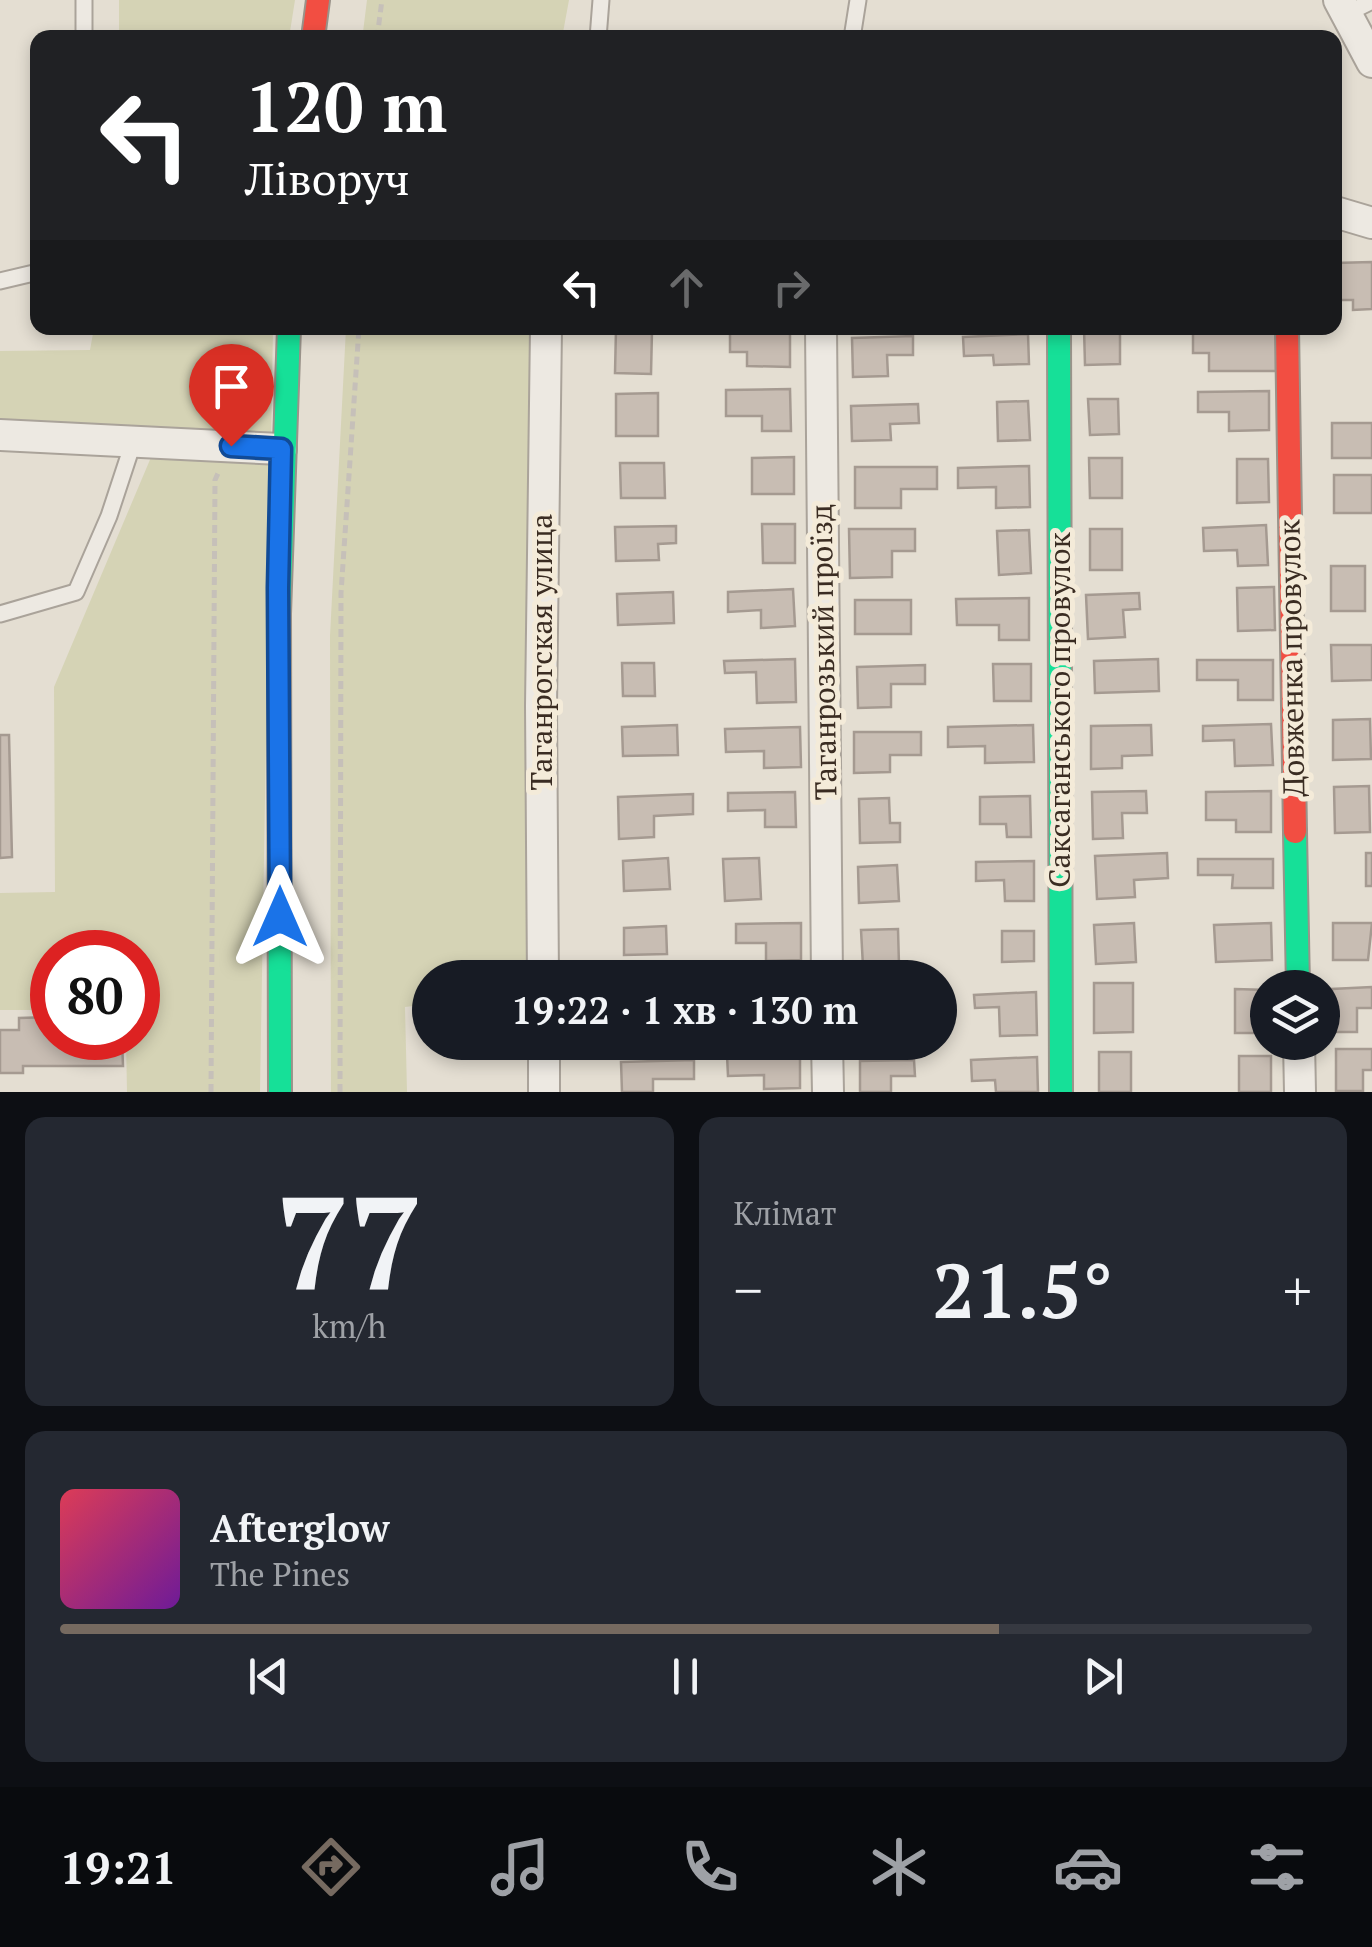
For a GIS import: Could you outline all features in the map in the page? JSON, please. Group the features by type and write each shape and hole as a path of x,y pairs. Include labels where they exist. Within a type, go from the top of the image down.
{"main road":[{"path":"315,30 318,0"},
{"path":"280,1092 278,588 288,335"},
{"name":"Саксаганського провулок","path":"1058,335 1061,1092"},
{"name":"Довженка провулок","path":"1287,335 1298,970"}],"street":[{"path":"1352,5 1372,62"},
{"path":"1342,214 1372,223"},
{"name":"Таганрогская улица","path":"543,960 541,706 546,335"},
{"name":"Таганрозький проїзд","path":"821,335 826,960"},
{"path":"0,435 281,449"},
{"path":"544,1060 544,1092"},
{"path":"827,1060 828,1092"},
{"path":"1299,1060 1300,1092"}],"lane":[{"path":"84,0 84,30"},
{"path":"599,30 602,0"},
{"path":"853,30 858,0"},
{"path":"0,281 30,274"},
{"path":"0,614 76,592 109,516 134,440"}],"path":[{"path":"378,30 382,0"},
{"path":"340,1092 342,593 359,335"},
{"path":"212,1092 214,480 231,446"}],"shaded area":[{"path":"119,0 295,0 290,30 119,30"},
{"path":"367,0 569,0 563,30 363,30"},
{"path":"93,335 273,335 260,1092 127,1092 126,1060 160,1060 160,930 30,930 30,1010 0,1010 0,893 55,892 54,687 160,436 0,437 0,351 90,350"},
{"path":"346,335 540,335 532,960 412,960 412,1006 405,1007 407,1092 331,1092 330,636"}],"building":[{"path":"1372,262 1372,309 1353,310 1353,300 1342,300 1342,263"},
{"path":"616,335 652,335 651,374 615,373"},
{"path":"730,335 790,335 790,367 747,366 747,352 730,352"},
{"path":"1028,335 1029,364 994,365 993,355 964,356 963,337"},
{"path":"1084,335 1120,335 1120,364 1085,365"},
{"path":"1193,335 1276,335 1276,371 1209,371 1209,353 1193,353"},
{"path":"913,336 913,355 887,355 888,376 853,377 852,338"},
{"path":"790,389 791,431 762,431 762,416 726,416 726,390"},
{"path":"1269,391 1269,430 1229,431 1229,412 1198,412 1198,392"},
{"path":"658,393 658,436 616,436 616,394"},
{"path":"1088,399 1118,399 1119,434 1090,435"},
{"path":"1028,401 1030,440 998,441 997,402"},
{"path":"918,404 919,423 890,424 891,440 852,441 851,406"},
{"path":"1332,423 1372,423 1372,458 1332,458"},
{"path":"794,457 794,494 752,494 752,458"},
{"path":"1089,458 1122,458 1122,498 1090,498"},
{"path":"1237,459 1268,459 1269,502 1237,503"},
{"path":"620,463 664,463 665,498 621,498"},
{"path":"1029,466 1030,507 996,508 996,487 958,488 958,468"},
{"path":"855,467 937,467 937,489 901,489 901,508 855,508"},
{"path":"1334,475 1372,475 1372,513 1334,513"},
{"path":"762,524 795,524 795,563 763,563"},
{"path":"1266,525 1268,565 1238,566 1237,550 1204,551 1203,528"},
{"path":"676,526 676,543 658,544 659,560 616,561 615,527"},
{"path":"849,529 915,529 915,551 892,551 892,577 850,578"},
{"path":"1090,529 1122,529 1122,570 1090,570"},
{"path":"1029,530 1031,573 999,575 997,531"},
{"path":"1331,566 1365,566 1365,611 1331,611"},
{"path":"1274,587 1275,630 1238,631 1237,588"},
{"path":"793,589 795,626 761,628 761,610 728,612 728,592"},
{"path":"673,592 674,623 618,625 617,594"},
{"path":"1139,593 1140,609 1123,610 1125,637 1088,639 1086,595"},
{"path":"1029,598 1029,640 999,640 999,625 957,625 956,599"},
{"path":"855,600 911,600 911,634 855,634"},
{"path":"1331,645 1372,645 1372,680 1332,681"},
{"path":"795,659 796,702 757,703 756,672 725,673 724,661"},
{"path":"1158,659 1159,691 1095,693 1094,661"},
{"path":"1197,660 1273,660 1273,700 1238,700 1238,680 1197,680"},
{"path":"622,663 654,663 655,696 623,696"},
{"path":"993,664 1031,664 1031,701 994,701"},
{"path":"925,665 925,684 891,684 891,707 858,708 857,667"},
{"path":"1370,719 1371,759 1333,760 1333,720"},
{"path":"1271,724 1273,765 1235,766 1234,740 1203,741 1203,726"},
{"path":"677,725 678,755 623,756 622,727"},
{"path":"1033,725 1034,762 985,763 985,746 948,747 948,727"},
{"path":"1151,725 1152,755 1122,756 1122,768 1091,769 1091,726"},
{"path":"800,727 801,767 764,768 764,751 726,752 725,729"},
{"path":"854,732 921,732 921,755 890,755 890,772 854,773"},
{"path":"0,735 9,735 12,857 0,858"},
{"path":"1369,786 1370,832 1335,833 1334,787"},
{"path":"1146,791 1147,813 1122,813 1123,838 1093,839 1092,792"},
{"path":"1271,791 1271,832 1236,832 1236,820 1206,820 1206,792"},
{"path":"795,792 796,827 765,827 765,810 728,811 728,793"},
{"path":"693,794 693,814 654,816 654,837 619,839 618,797"},
{"path":"1030,796 1031,837 1007,837 1006,824 980,824 980,797"},
{"path":"889,798 890,823 900,823 900,842 860,843 859,799"},
{"path":"1167,853 1168,878 1134,880 1135,897 1097,899 1095,856"},
{"path":"1366,853 1372,853 1372,886 1366,886"},
{"path":"668,858 670,889 624,891 623,861"},
{"path":"759,858 761,899 725,901 723,859"},
{"path":"1198,859 1273,859 1273,888 1232,888 1233,875 1198,875"},
{"path":"1034,861 1034,901 1005,901 1004,880 976,881 976,862"},
{"path":"897,865 899,901 859,903 858,867"},
{"path":"801,923 801,960 766,960 766,943 736,943 736,924"},
{"path":"1134,923 1136,962 1096,964 1094,925"},
{"path":"1271,923 1272,960 1216,962 1214,925"},
{"path":"1333,923 1372,923 1368,960 1333,960"},
{"path":"666,926 667,954 624,955 624,928"},
{"path":"898,929 899,960 863,960 861,930"},
{"path":"1002,931 1034,931 1034,961 1002,962"},
{"path":"1094,983 1133,983 1133,1032 1094,1033"},
{"path":"1372,987 1372,1008 1357,1008 1357,1032 1340,1032 1340,989"},
{"path":"1235,989 1250,989 1250,1033 1235,1033"},
{"path":"1036,992 1037,1035 1000,1036 999,1007 975,1008 974,995"},
{"path":"19,1018 30,1018 30,1060 123,1060 123,1066 23,1066 23,1073 0,1073 0,1030 19,1030"},
{"path":"1340,1049 1372,1049 1372,1070 1363,1070 1363,1091 1336,1091"},
{"path":"1099,1052 1131,1052 1131,1092 1099,1092"},
{"path":"1239,1056 1271,1060 1271,1092 1239,1092"},
{"path":"1037,1057 1038,1092 996,1092 995,1080 972,1081 971,1060"},
{"path":"694,1060 694,1079 653,1079 653,1092 622,1092 621,1062"},
{"path":"727,1060 800,1060 800,1088 764,1089 764,1075 728,1076"},
{"path":"914,1060 915,1076 891,1076 891,1092 860,1092 860,1061"}],"traffic: fast":[{"path":"280,1092 279,614 289,335"},
{"path":"1059,335 1061,1092"},
{"path":"1295,832 1298,970"}],"traffic: jam":[{"path":"314,30 318,0"},
{"path":"1287,335 1295,832"}],"route":[{"path":"231,446 281,449 280,917"}]}
